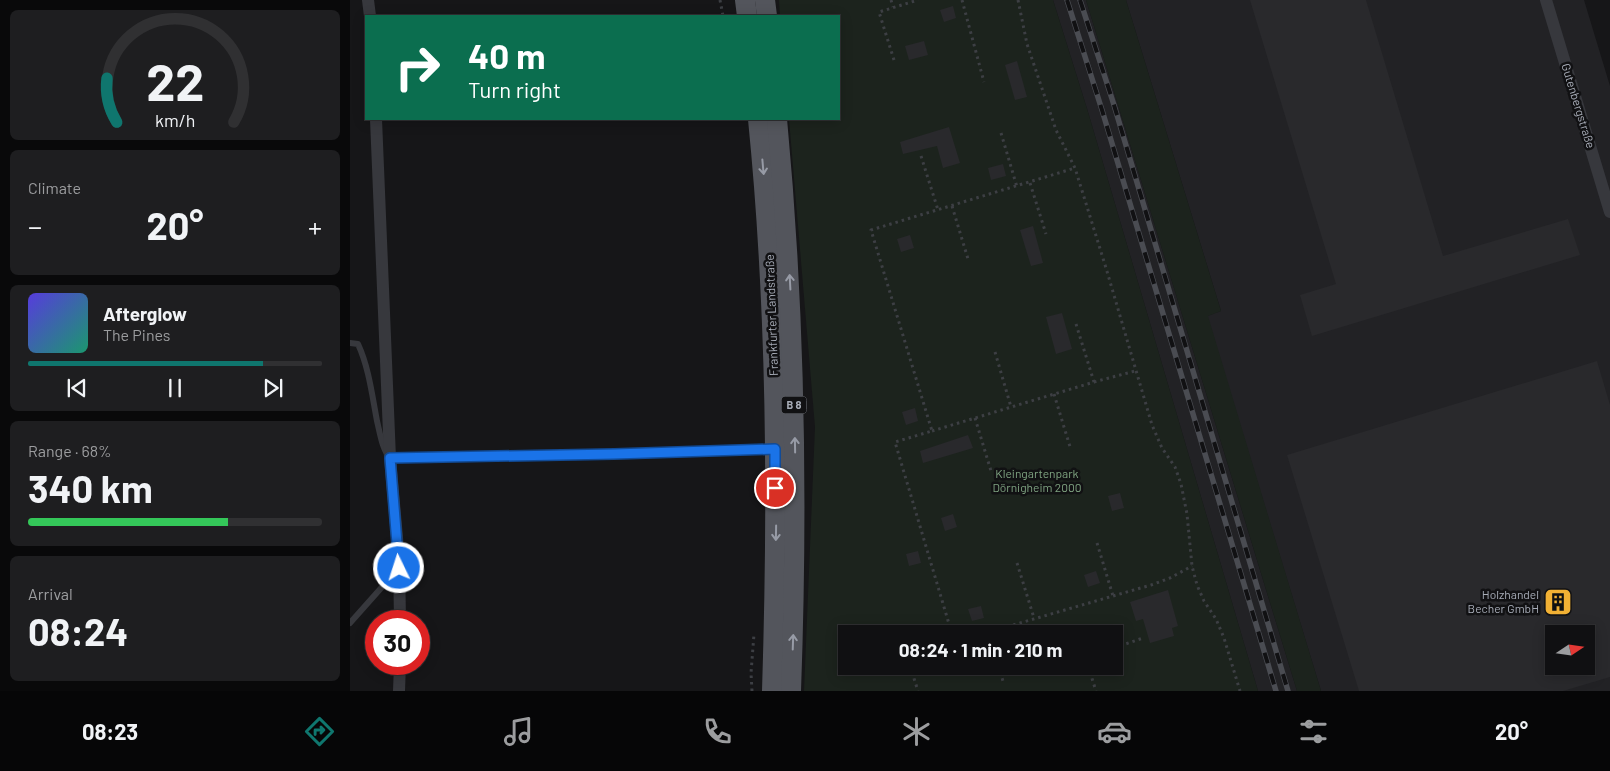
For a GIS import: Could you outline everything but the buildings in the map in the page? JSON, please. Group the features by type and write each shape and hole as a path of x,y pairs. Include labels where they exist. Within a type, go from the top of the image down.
{"main road":[{"path":"745,0 747,15"},
{"path":"765,0 767,15"},
{"name":"Frankfurter Landstraße","path":"758,120 771,277 776,527 772,691"},
{"name":"Frankfurter Landstraße","path":"778,120 790,276 794,359 796,525 791,691"}],"street":[{"path":"368,0 370,15"},
{"name":"Gutenbergstraße","path":"1546,0 1610,212"},
{"path":"376,120 390,458 399,568 400,610"},
{"path":"399,691 400,675"}],"lane":[{"path":"350,342 358,344 364,357 380,434 387,455 390,458 775,449"},
{"path":"350,622 399,568"}],"path":[{"path":"720,0 723,15"},
{"path":"891,0 893,8"},
{"path":"894,60 879,12 918,0"},
{"path":"962,0 984,82"},
{"path":"1018,0 1027,44 1056,130 1075,168 1152,425 1162,448 1175,467 1181,484 1187,514 1192,566 1197,585 1224,638 1240,691"},
{"path":"1001,133 1017,187"},
{"path":"921,156 938,210"},
{"path":"932,431 871,230 1075,168"},
{"path":"1030,182 1046,234"},
{"path":"952,206 968,259"},
{"path":"1076,324 1094,382"},
{"path":"995,352 1011,407"},
{"path":"949,625 895,442 1094,382 1135,372"},
{"path":"1054,394 1071,450"},
{"path":"975,418 991,471"},
{"path":"1097,543 1113,596"},
{"path":"1017,562 1034,618"},
{"path":"1012,625 1170,578 1192,566"},
{"path":"1123,645 1143,638"},
{"path":"913,675 918,691"},
{"path":"1001,675 1003,681"},
{"path":"1091,675 1096,691"}],"shaded area":[{"path":"1053,0 1086,0 1297,691 1258,691 1088,112"},
{"path":"1126,0 1584,0 1610,86 1610,691 1321,691 1207,316 1221,311"}],"green space":[{"name":"Kleingartenpark Dörnigheim 2000","path":"779,0 1053,0 1088,112 1258,691 804,691 815,427 789,120 840,120 840,15 780,15"},
{"path":"1086,0 1126,0 1221,311 1208,316 1321,691 1297,691"}],"railway":[{"path":"1067,0 1102,110 1276,691"},
{"path":"1080,0 1114,105 1288,691"}],"place":[{"name":"Holzhandel Becher GmbH","path":"1558,602"}],"route":[{"path":"399,568 390,458 775,449 775,488"}]}
